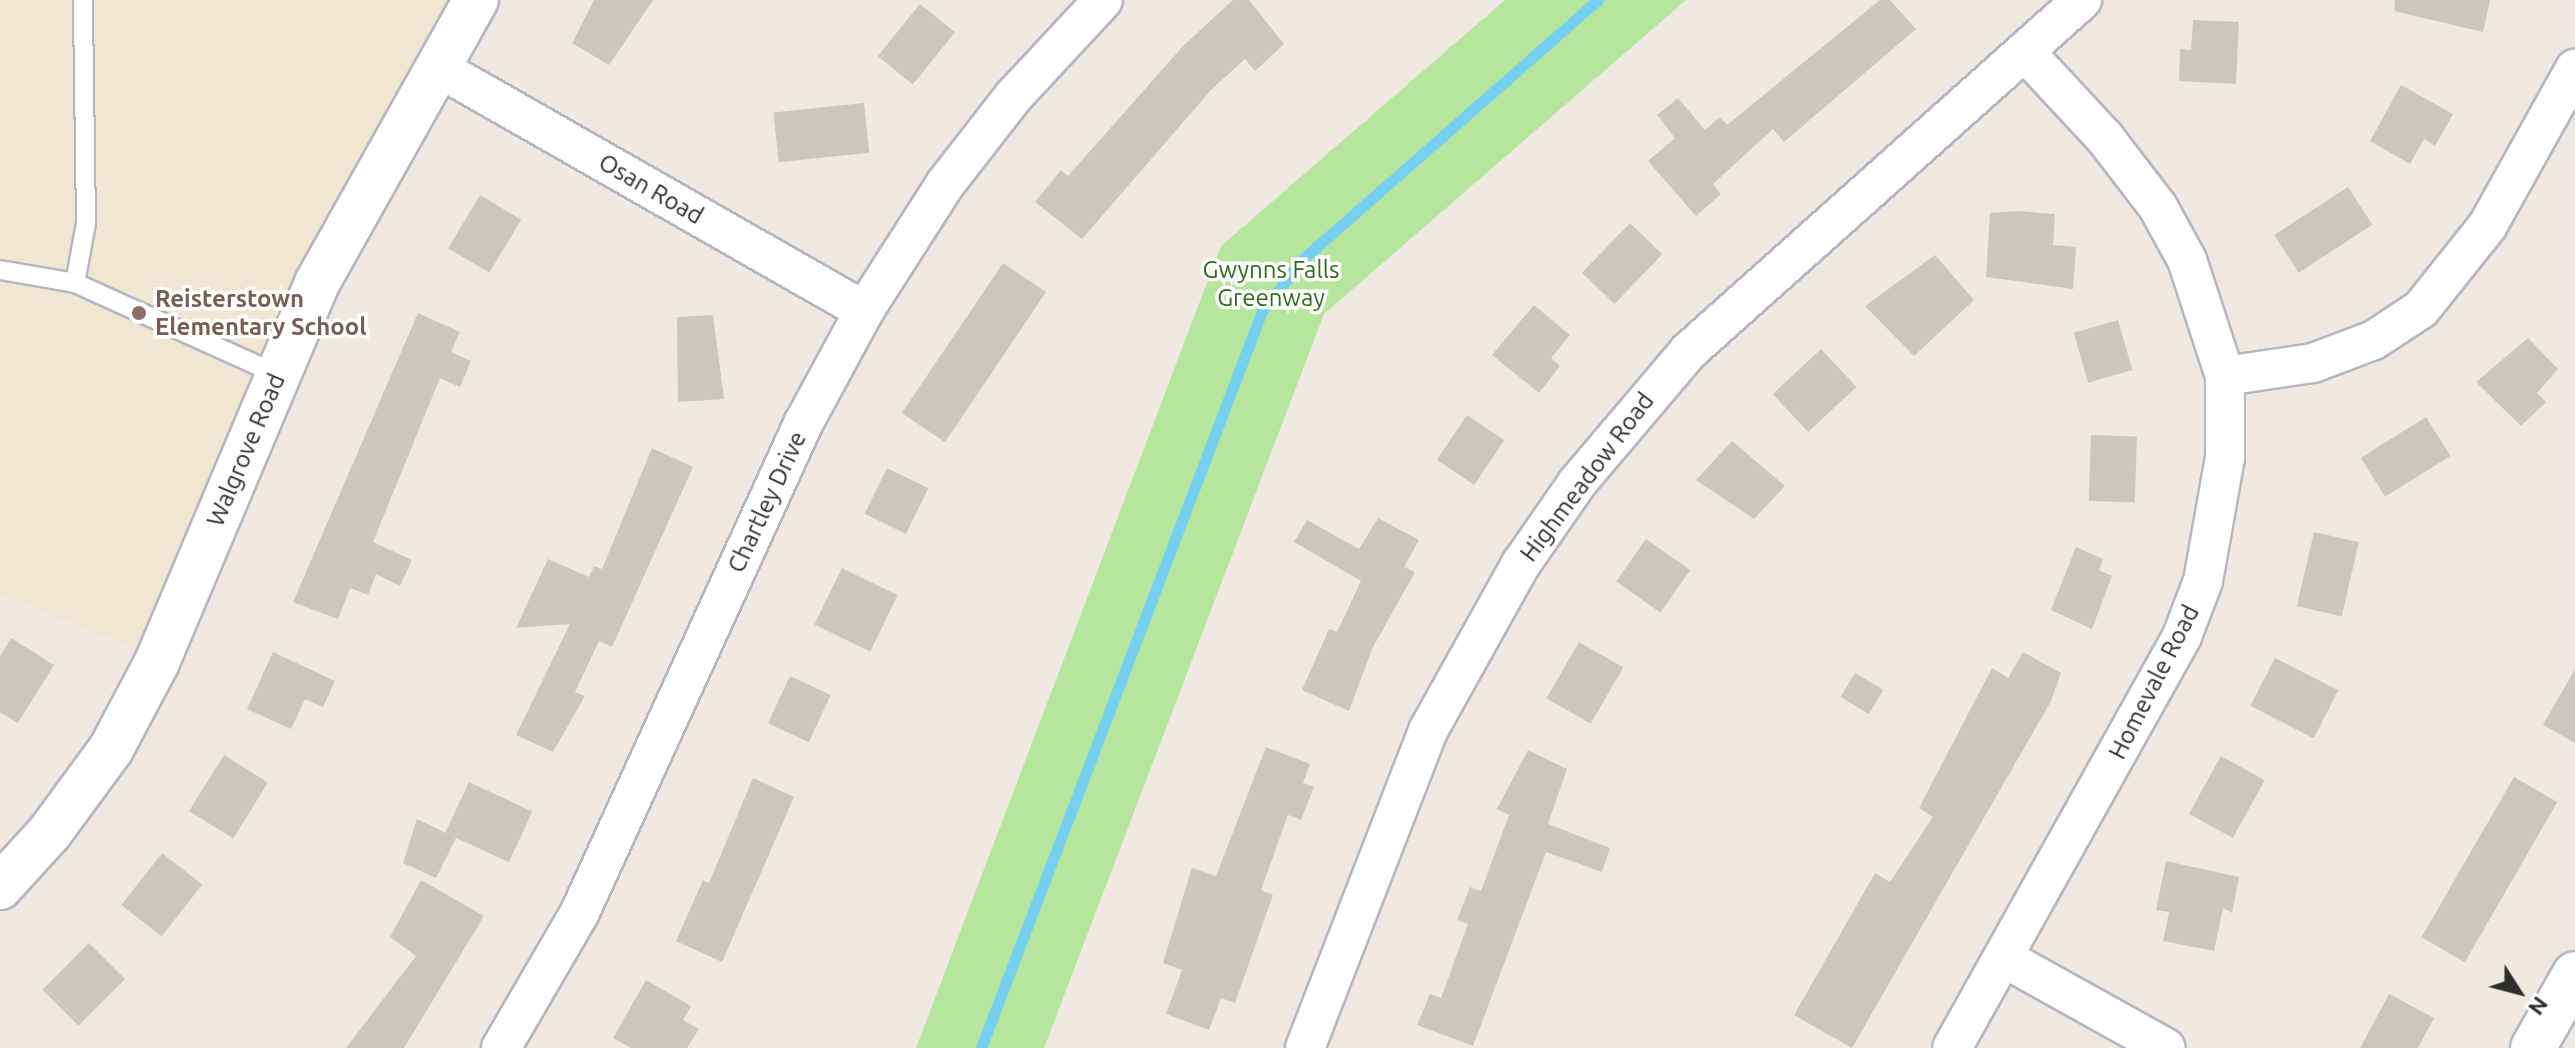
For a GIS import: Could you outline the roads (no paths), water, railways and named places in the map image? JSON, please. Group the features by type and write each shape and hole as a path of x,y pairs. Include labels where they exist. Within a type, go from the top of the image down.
{"street":[{"name":"Walgrove Road","path":"0,887 50,832 117,737 157,662 317,283 476,0"},
{"name":"Chartley Drive","path":"501,1048 580,912 803,424 864,311 946,183 1013,97 1103,0"},
{"name":"Highmeadow Road","path":"1305,1048 1429,729 1505,590 1577,483 1689,351 2082,0"},
{"name":"Homevale Road","path":"1952,1048 2182,636 2216,527 2225,458 2225,376 2210,315 2158,207 2026,53"},
{"name":"Osan Road","path":"437,67 864,311"},
{"path":"2225,376 2313,363 2374,340 2421,309 2488,225 2575,69"},
{"path":"2004,958 2166,1048"},
{"path":"2533,1048 2575,974"}],"lane":[{"path":"75,283 87,209 83,0"},
{"path":"0,270 75,283 277,374"}],"waterway":[{"path":"981,1048 1262,311 1304,258 1598,0"}],"place":[{"name":"Reisterstown Elementary School","path":"139,313"}],"park label":[{"name":"Gwynns Falls Greenway","path":"1271,284"}]}
